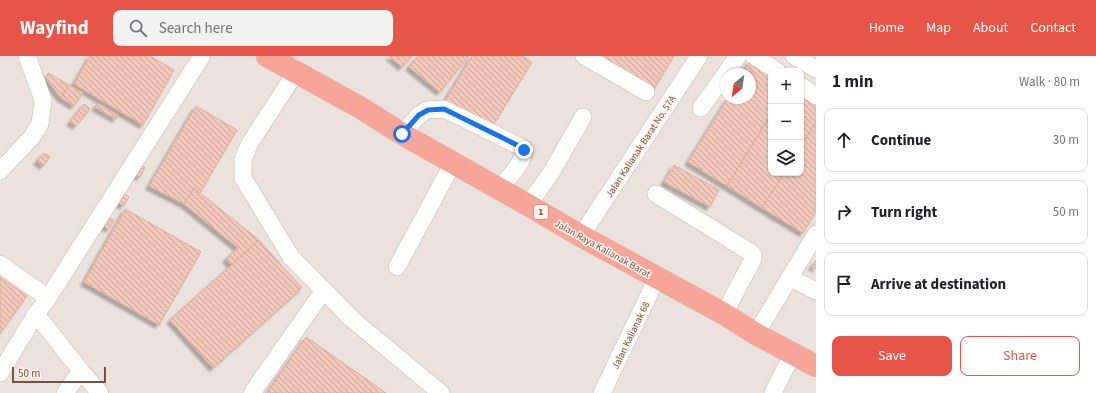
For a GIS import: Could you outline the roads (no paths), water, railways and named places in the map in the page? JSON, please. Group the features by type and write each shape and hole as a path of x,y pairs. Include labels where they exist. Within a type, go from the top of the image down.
{"highway":[{"name":"Jalan Raya Kalianak Barat","path":"267,56 361,108 402,134 581,236 816,366"}],"lane":[{"path":"0,171 32,138 40,124 43,100 27,56"},
{"path":"0,373 36,314 48,298 202,56"},
{"path":"584,56 646,92"},
{"name":"Jalan Kalianak Barat No. 57A","path":"581,236 699,56"},
{"path":"701,108 738,56"},
{"path":"754,56 772,68"},
{"path":"794,56 816,69"},
{"path":"296,72 250,143 243,159 243,178 291,257 353,320 441,393"},
{"path":"804,88 816,96"},
{"path":"402,134 419,115 428,110 444,109 523,148 524,152 520,162 499,189"},
{"path":"528,205 551,173 583,118"},
{"path":"397,267 453,163"},
{"path":"656,194 753,255 753,259 724,314"},
{"path":"756,334 816,234"},
{"path":"0,264 48,298"},
{"name":"Jalan Kalianak 68","path":"602,393 658,278"},
{"path":"790,278 816,291"},
{"path":"252,393 324,290"},
{"path":"36,314 100,393"},
{"path":"773,393 793,353"},
{"path":"65,393 81,371"}]}
